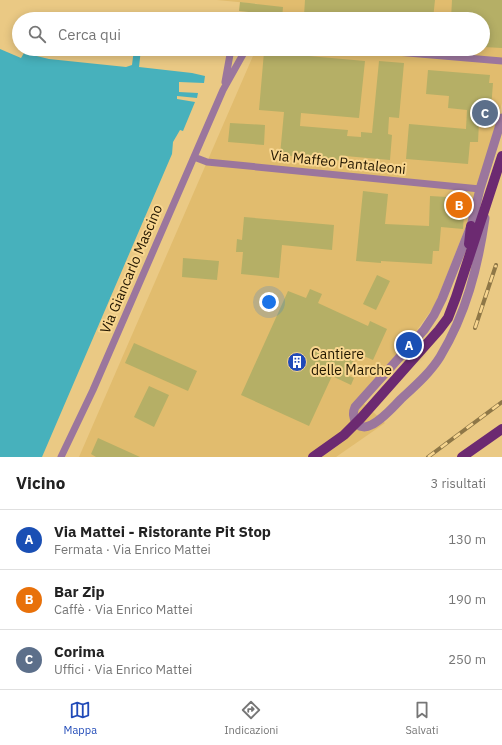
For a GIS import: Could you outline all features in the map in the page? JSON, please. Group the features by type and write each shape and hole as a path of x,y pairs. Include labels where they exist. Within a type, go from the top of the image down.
{"main road":[{"path":"313,457 344,435 361,418 448,318 486,208 502,156"},
{"path":"468,262 471,226"},
{"path":"462,457 502,428"}],"street":[{"name":"Via Giancarlo Mascino","path":"223,90 230,56"},
{"name":"Via Giancarlo Mascino","path":"61,457 93,390 223,90 240,56"},
{"path":"443,56 502,61"},
{"path":"486,208 481,247 468,298 459,320 440,357 423,378 379,420 367,427 362,427 356,424 353,412 355,407 424,330 442,299 471,226 480,189 502,118"},
{"name":"Via Maffeo Pantaleoni","path":"194,158 207,162 480,189"},
{"path":"307,457 356,424"}],"shaded area":[{"path":"217,0 502,0 502,103 465,229 435,305 412,337 358,398 385,423 336,457 79,457 253,56 490,56 490,12 258,12 258,4"}],"water":[{"path":"0,49 12,54 12,56 21,58 22,56 36,56 49,59 126,67 132,65 133,56 140,56 139,67 192,73 205,76 204,83 179,82 179,92 198,93 197,98 177,96 177,99 195,102 183,131 180,130 173,142 172,154 42,457 0,457"}],"building":[{"path":"305,0 435,0 434,12 304,12"},
{"path":"452,0 502,0 502,48 490,47 490,12 451,12"},
{"path":"240,2 283,7 283,12 239,11"},
{"path":"264,56 309,56 365,61 359,118 301,113 300,126 348,130 347,136 361,137 361,132 372,133 379,61 404,63 399,118 389,117 388,134 392,135 390,160 345,156 345,161 280,155 284,112 259,110"},
{"path":"428,70 490,75 489,83 493,83 491,109 486,109 485,122 479,122 478,142 470,142 468,164 406,159 409,124 466,129 467,110 448,108 449,96 426,94"},
{"path":"230,123 265,125 264,145 228,142"},
{"path":"363,191 388,194 385,224 429,226 430,196 465,198 463,229 441,227 439,251 433,251 432,264 356,261"},
{"path":"244,217 334,225 332,250 282,245 279,278 241,274 243,252 236,252 237,239 242,240"},
{"path":"183,258 219,261 217,280 182,277"},
{"path":"377,275 390,281 376,310 363,304"},
{"name":"Cantiere delle Marche","path":"310,289 322,294 318,303 368,326 370,321 387,329 373,360 357,353 347,375 354,378 351,385 332,376 309,426 241,395 288,291 306,298"},
{"path":"134,343 197,371 188,391 125,363"},
{"path":"149,386 169,395 154,427 134,417"},
{"path":"98,438 140,457 96,457 91,454"}],"railway":[{"path":"475,328 496,265"},
{"path":"428,457 502,402"}],"place":[{"name":"Corima","path":"485,113"},
{"name":"Bar Zip","path":"459,205"},
{"name":"Via Mattei - Ristorante Pit Stop","path":"409,345"},
{"name":"Cantiere delle Marche","path":"297,362"}]}
